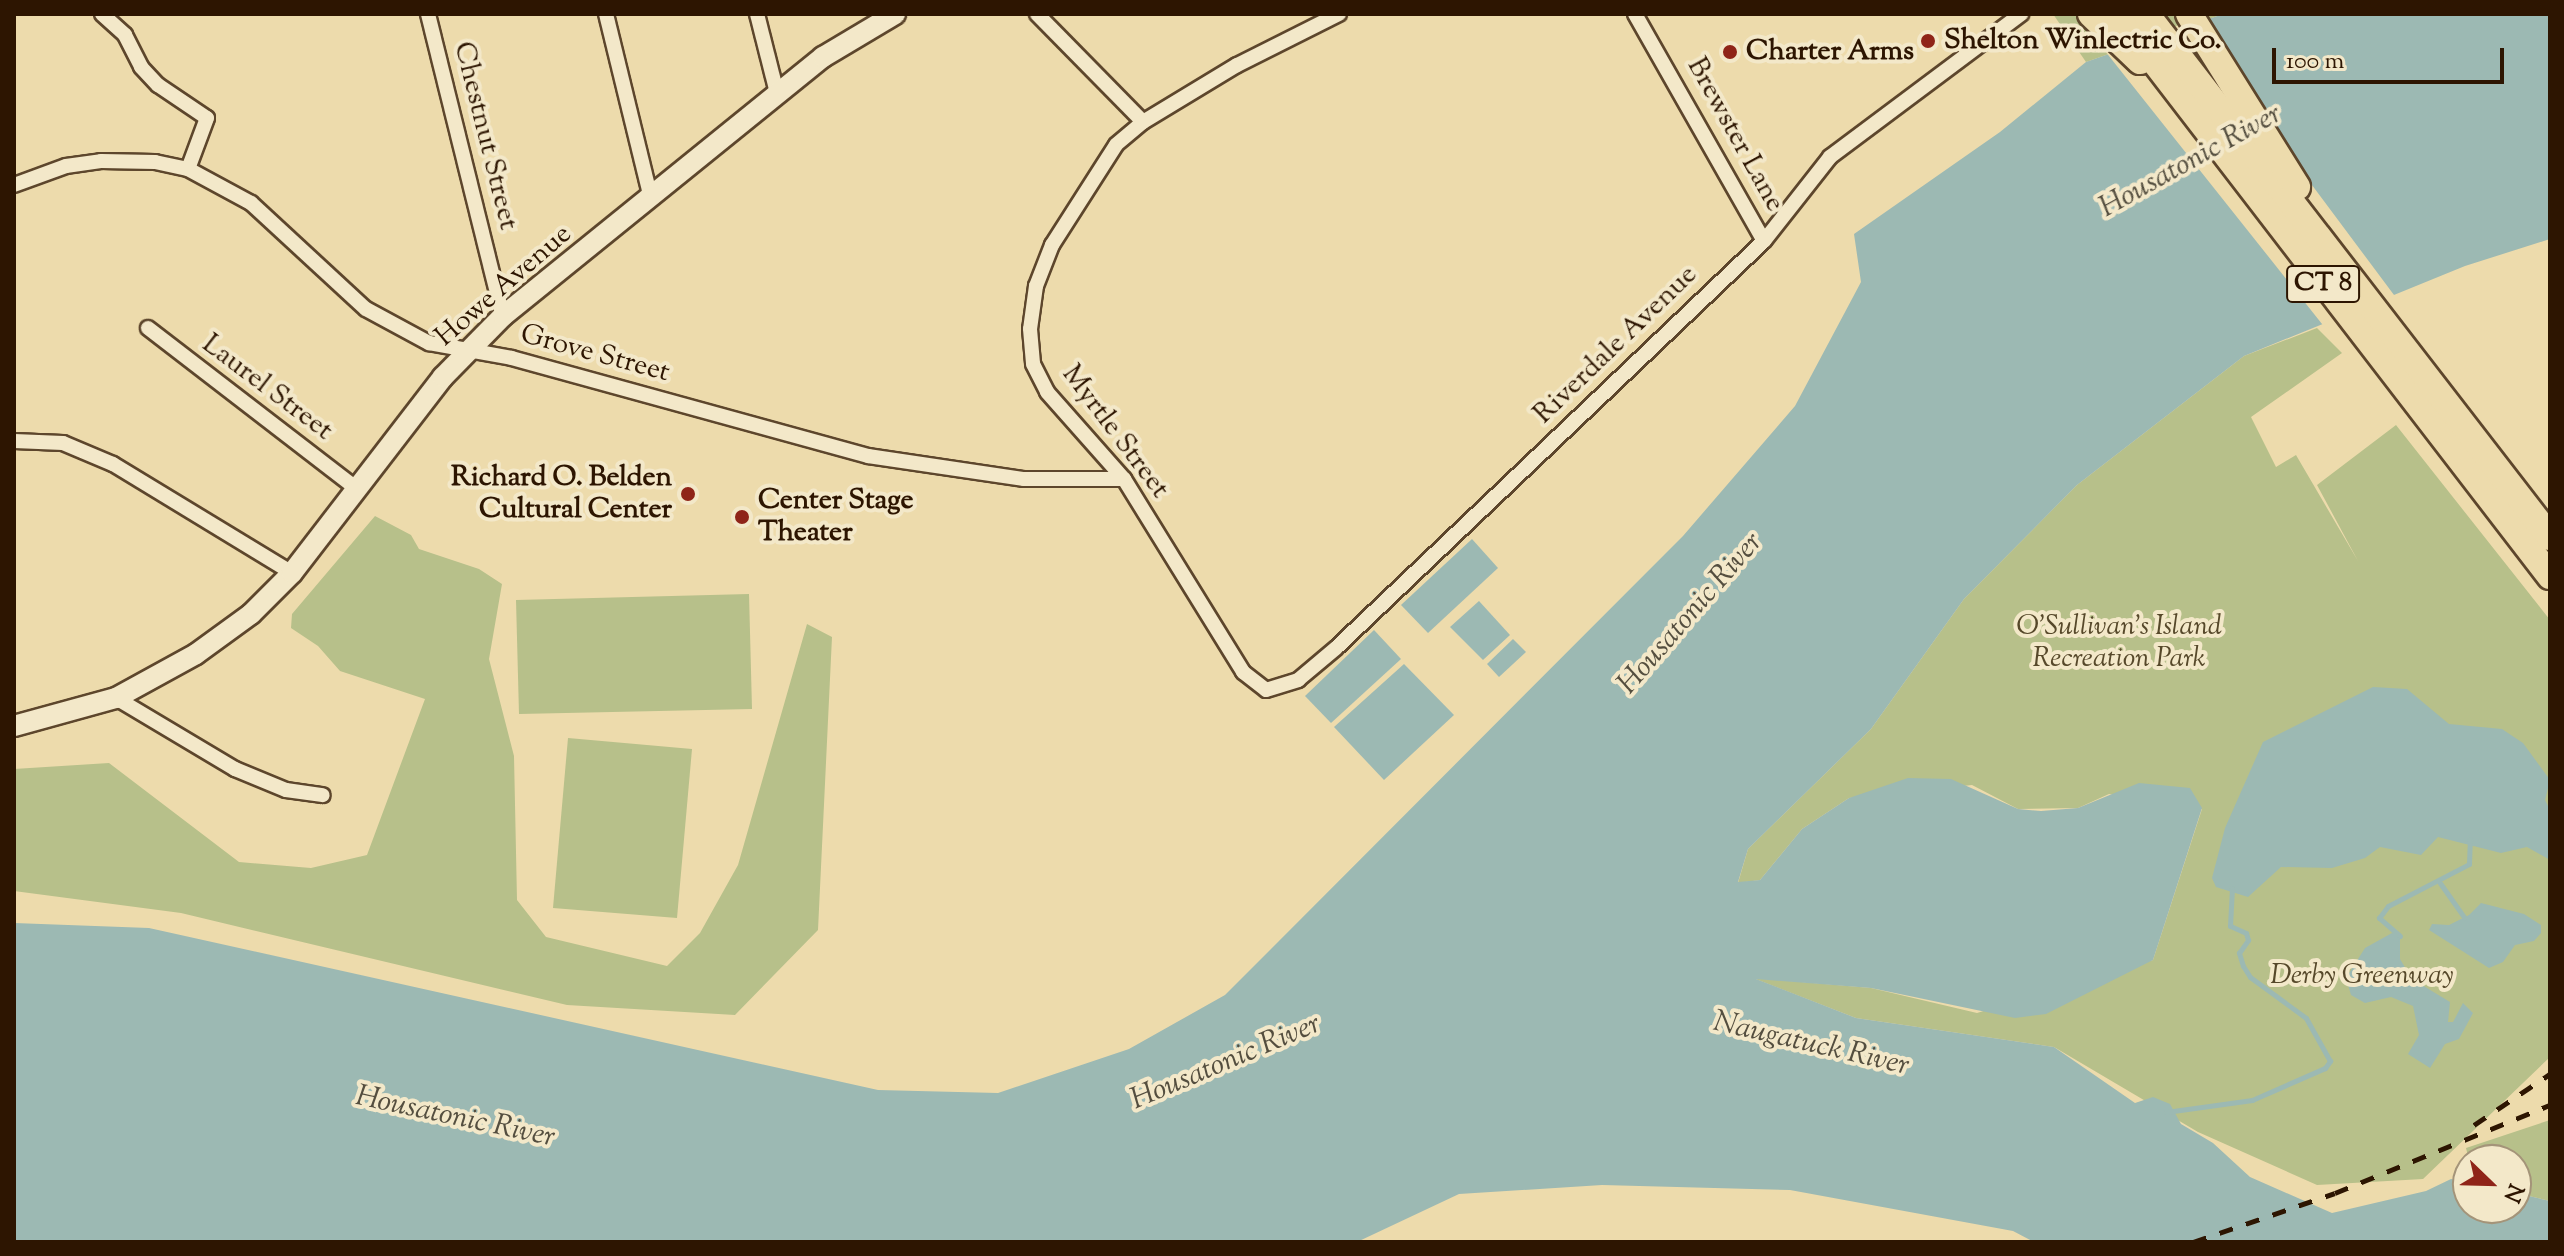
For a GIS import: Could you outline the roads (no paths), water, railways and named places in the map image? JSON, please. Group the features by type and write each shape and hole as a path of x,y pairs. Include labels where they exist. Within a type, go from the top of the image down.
{"highway":[{"path":"2091,14 2105,33 2165,80"},
{"name":"CT 8","path":"2118,14 2165,80 2491,481 2550,537"},
{"name":"CT 8","path":"2146,14 2336,260 2491,481 2550,576"},
{"path":"2189,14 2299,190 2336,260"},
{"path":"2491,481 2550,595"}],"main road":[{"name":"Howe Avenue","path":"14,726 116,698 196,654 251,614 292,573 356,488 469,351 503,316 777,93 857,34 895,14"}],"street":[{"path":"102,14 125,35 141,67 158,85 207,118 188,169"},
{"name":"Chestnut Street","path":"428,14 503,316"},
{"path":"606,14 651,198"},
{"path":"757,14 777,93"},
{"path":"1037,14 1143,122"},
{"name":"Myrtle Street","path":"1243,672 1124,479 1047,392 1033,364 1030,329 1036,286 1052,245 1095,171 1143,122 1339,14"},
{"name":"Brewster Lane","path":"1635,14 1764,241"},
{"name":"Riverdale Avenue","path":"1243,672 1253,685 1269,690 1298,680 1316,666 1764,241 1830,157 2021,14"},
{"name":"Grove Street","path":"14,185 66,166 101,161 155,162 188,169 251,203 366,309 429,343 868,456 1024,479 1124,479"},
{"name":"Laurel Street","path":"148,328 356,488"},
{"path":"14,441 63,443 113,464 292,573"},
{"path":"116,698 235,769 286,790 323,795"}],"water":[{"path":"2223,14 2550,14 2550,239 2465,266 2244,356 2077,485 1964,599 1871,729 1748,849 1738,882 1760,880 1802,829 1849,798 1908,778 1951,779 2018,809 2041,811 2078,808 2139,783 2190,788 2202,808 2153,960 2046,1014 2015,1018 1871,988 1756,979 1856,1018 2054,1047 2135,1103 2153,1097 2170,1104 2181,1124 2213,1143 2250,1177 2332,1213 2426,1191 2451,1179 2452,1224 2532,1224 2532,1197 2550,1201 2550,1242 2034,1242 2013,1231 1790,1190 1602,1185 1459,1194 1357,1242 14,1242 14,923 149,928 878,1090 998,1093 1129,1049 1225,995 1683,536 1795,406 1861,282 1854,234 2000,132 2086,62"},
{"path":"1472,539 1498,568 1428,633 1401,605"},
{"path":"1479,601 1510,635 1483,660 1450,627"},
{"path":"1374,630 1401,659 1331,723 1305,696"},
{"path":"1513,639 1526,652 1499,677 1487,664"},
{"path":"1404,664 1454,715 1384,780 1334,727"},
{"path":"2373,687 2407,689 2449,724 2502,729 2523,743 2550,780 2545,800 2550,810 2550,860 2527,847 2501,853 2438,837 2421,855 2380,847 2365,858 2332,868 2281,867 2248,897 2216,887 2212,878 2225,828 2263,742"},
{"path":"2481,903 2524,914 2541,925 2541,933 2534,941 2515,945 2503,962 2489,968 2429,930 2432,924 2449,925 2469,915"},
{"path":"2392,933 2400,936 2400,959 2412,979 2450,1002 2448,1022 2453,1022 2463,1003 2473,1013 2459,1039 2445,1044 2430,1068 2408,1054 2419,1035 2413,1006 2391,997 2365,1003 2351,995 2346,978 2365,948"}],"waterway":[{"path":"2400,936 2379,918 2388,906 2469,864 2470,839"},
{"path":"2440,883 2464,917"},
{"path":"2166,1112 2252,1100 2325,1068 2330,1061 2306,1018 2250,977 2243,966 2239,953 2248,940 2246,933 2230,926 2232,888"}],"railway":[{"path":"2474,1125 2550,1074"},
{"path":"2193,1242 2335,1193 2550,1105"}],"place":[{"name":"Shelton Winlectric Co.","path":"1928,41"},
{"name":"Charter Arms","path":"1730,52"},
{"name":"Richard O. Belden Cultural Center","path":"688,494"},
{"name":"Center Stage Theater","path":"742,517"}],"water label":[{"name":"Housatonic River","path":"2191,162"},
{"name":"Housatonic River","path":"1691,614"},
{"name":"Naugatuck River","path":"1811,1045"},
{"name":"Housatonic River","path":"1226,1063"},
{"name":"Housatonic River","path":"455,1118"}],"park label":[{"name":"O'Sullivan's Island Recreation Park","path":"2119,643"},
{"name":"Derby Greenway","path":"2362,976"}]}
